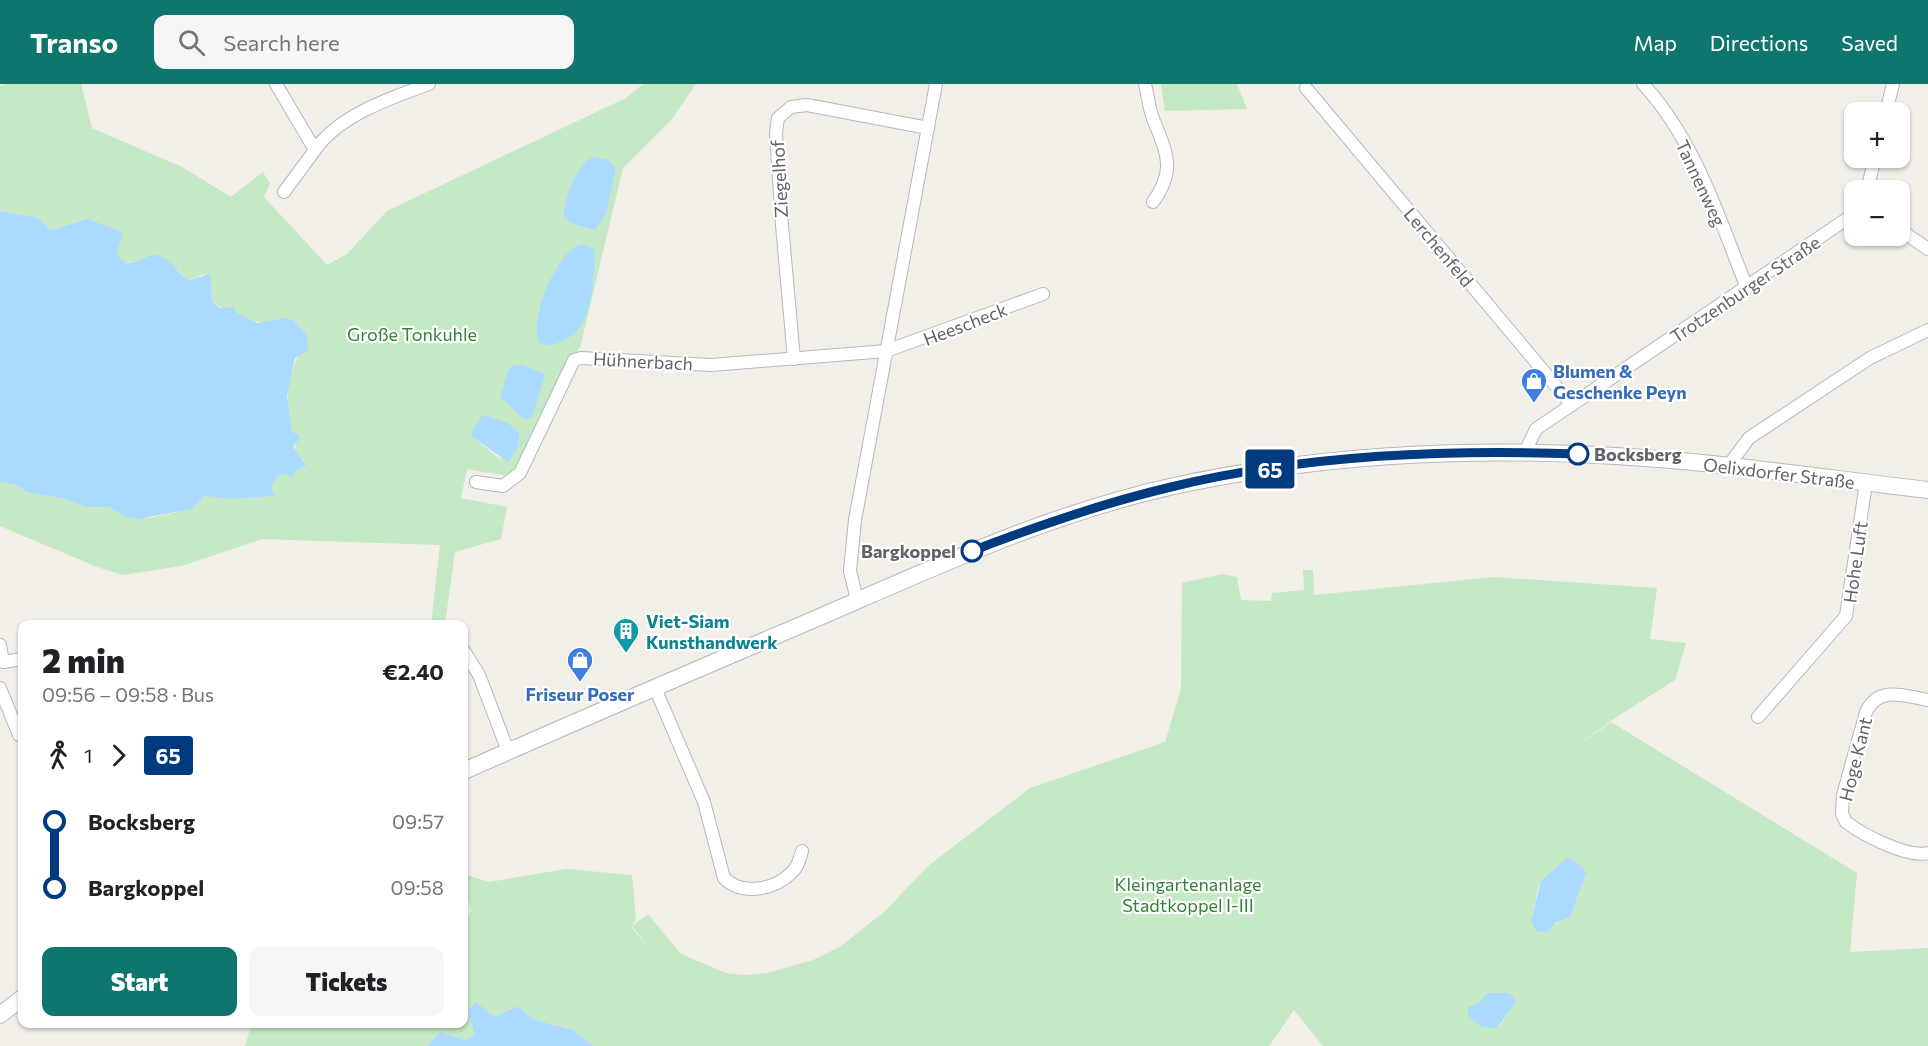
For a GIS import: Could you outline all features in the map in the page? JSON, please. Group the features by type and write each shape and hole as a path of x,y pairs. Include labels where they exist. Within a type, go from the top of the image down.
{"street":[{"path":"276,84 315,150"},
{"path":"284,192 324,137 347,121 429,84"},
{"path":"857,600 851,580 853,540 936,84"},
{"path":"1145,84 1151,114 1165,147 1168,170 1163,188 1154,202"},
{"name":"Tannenweg","path":"1643,84 1693,157 1747,288"},
{"path":"1888,102 1893,84"},
{"name":"Lerchenfeld","path":"1306,88 1572,405"},
{"name":"Ziegelhof","path":"794,359 782,225 776,134 778,118 791,107 807,105 928,128"},
{"name":"Trotzenburger Straße","path":"1526,452 1536,429 1844,221"},
{"path":"1910,237 1928,249"},
{"name":"Heescheck","path":"886,351 1043,294"},
{"path":"1729,465 1749,438 1870,358 1928,330"},
{"name":"Hühnerbach","path":"476,482 503,486 520,473 574,360 581,358 711,365 886,351"},
{"name":"Oelixdorfer Straße","path":"468,769 857,600 1027,530 1172,486 1275,468 1339,461 1394,456 1526,452 1617,456 1729,465 1928,490"},
{"name":"Hohe Luft","path":"1758,717 1846,616 1866,483"},
{"path":"0,645 2,667 18,661"},
{"path":"468,657 479,675 508,751"},
{"path":"0,688 18,733"},
{"path":"655,688 704,802 720,872 726,881 744,889 773,884 794,871 802,851"},
{"name":"Hoge Kant","path":"1928,700 1893,694 1880,695 1874,699 1866,712 1842,804 1845,822 1854,828 1911,855 1928,853"},
{"path":"0,1015 18,1001"}],"green space":[{"name":"Große Tonkuhle","path":"6,84 81,84 92,128 182,167 231,197 263,172 270,184 264,197 327,265 347,254 387,211 626,98 643,84 696,84 672,119 623,168 580,348 566,364 517,471 507,476 467,469 461,498 507,507 501,539 455,552 446,620 431,620 440,545 262,539 181,566 123,575 97,567 0,526 0,482 17,485 26,492 65,499 86,507 109,507 124,516 149,518 192,509 204,496 231,499 274,496 271,488 278,475 295,472 305,461 294,453 298,434 292,432 288,392 306,334 293,320 284,319 260,323 216,304 212,301 211,279 204,274 190,280 181,277 179,271 152,255 137,262 121,261 117,251 123,232 88,219 50,230 37,217 0,211 0,86","holes":["557,266 594,279 582,325 539,310","520,434 517,449 500,459 476,440"]},
{"path":"1161,84 1237,84 1247,109 1165,111"},
{"name":"Kleingartenanlage Stadtkoppel I-III","path":"1303,570 1313,570 1314,595 1493,577 1657,588 1650,639 1686,643 1675,680 1612,720 1558,760 1611,722 1857,873 1850,952 1928,948 1928,1046 1323,1046 1294,1010 1269,1046 594,1046 573,1030 533,1019 518,1006 496,1016 477,1002 472,1024 475,1035 465,1040 440,1032 427,1046 245,1046 250,1028 468,1028 468,917 471,910 468,899 468,875 489,882 566,869 632,875 636,920 631,927 650,949 632,926 648,914 681,954 726,973 744,975 767,973 813,960 841,946 884,912 928,866 1030,788 1165,742 1181,689 1182,583 1222,574 1237,577 1241,600 1271,601 1272,593 1304,590","holes":["1568,857 1583,867 1586,876 1570,917 1550,926 1531,920 1539,885","1478,1004 1509,1012 1499,1027 1481,1027 1469,1016"]}],"water":[{"path":"592,157 608,160 616,167 606,214 595,230 571,223 563,216 575,176"},
{"name":"Große Tonkuhle","path":"0,211 37,217 50,230 88,219 123,232 117,252 124,262 133,263 152,255 160,256 182,277 190,280 209,274 212,301 220,308 233,307 237,313 257,323 286,318 293,320 306,334 309,350 295,358 287,397 292,432 298,434 300,438 293,447 306,465 295,472 292,478 287,474 278,475 271,488 275,496 231,499 204,496 192,509 138,519 124,516 109,507 86,507 65,499 26,492 17,485 0,482"},
{"path":"582,244 594,249 594,277 585,316 576,332 568,338 551,346 539,343 538,319 547,287 563,259 572,249"},
{"path":"513,365 523,365 545,374 532,418 525,420 500,397 508,371"},
{"path":"483,415 508,423 520,434 517,449 508,462 471,436 474,427"},
{"path":"1568,857 1583,867 1586,875 1570,917 1555,923 1547,932 1536,931 1531,920 1541,881"},
{"path":"1488,993 1509,993 1517,1001 1497,1028 1481,1027 1468,1016 1468,1007 1478,1004"},
{"path":"477,1002 496,1016 518,1006 533,1019 573,1030 594,1046 427,1046 440,1032 465,1040 475,1035 468,1010"}],"bus line":[{"name":"65","path":"972,551 1090,509 1172,486 1275,468 1394,456 1526,452 1578,454"}],"place":[{"name":"Blumen & Geschenke Peyn","path":"1534,404"},
{"name":"Bocksberg","path":"1578,454"},
{"name":"Bargkoppel","path":"972,551"},
{"name":"Viet-Siam Kunsthandwerk","path":"626,654"},
{"name":"Friseur Poser","path":"580,683"}]}
